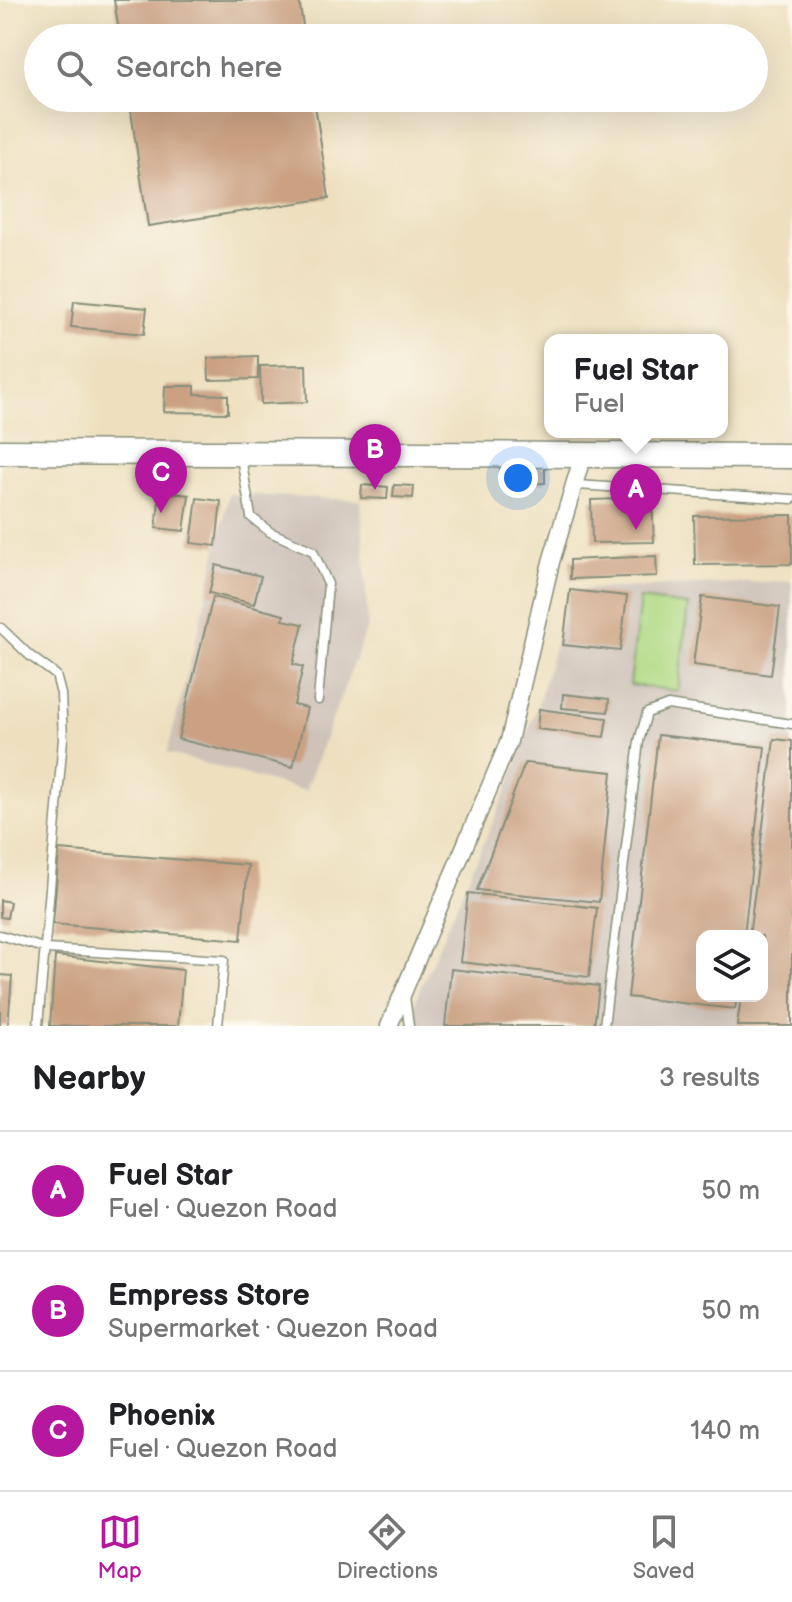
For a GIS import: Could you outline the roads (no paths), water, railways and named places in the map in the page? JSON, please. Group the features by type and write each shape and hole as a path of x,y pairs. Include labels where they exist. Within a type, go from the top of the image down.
{"main road":[{"path":"0,452 792,456"}],"street":[{"path":"389,1026 509,741 551,562 577,485 583,455"}],"lane":[{"path":"241,453 251,517 270,532 313,551 328,584 318,700"},
{"path":"577,485 792,499"},
{"path":"1,628 56,675 61,694 63,739 38,1026"},
{"path":"604,1026 639,741 647,713 668,705 792,724"},
{"path":"0,935 47,949 224,960 218,1026"},
{"path":"404,992 409,1026"}],"place":[{"name":"Empress Store","path":"375,490"},
{"name":"Phoenix","path":"161,513"},
{"name":"Fuel Star","path":"636,530"}]}
